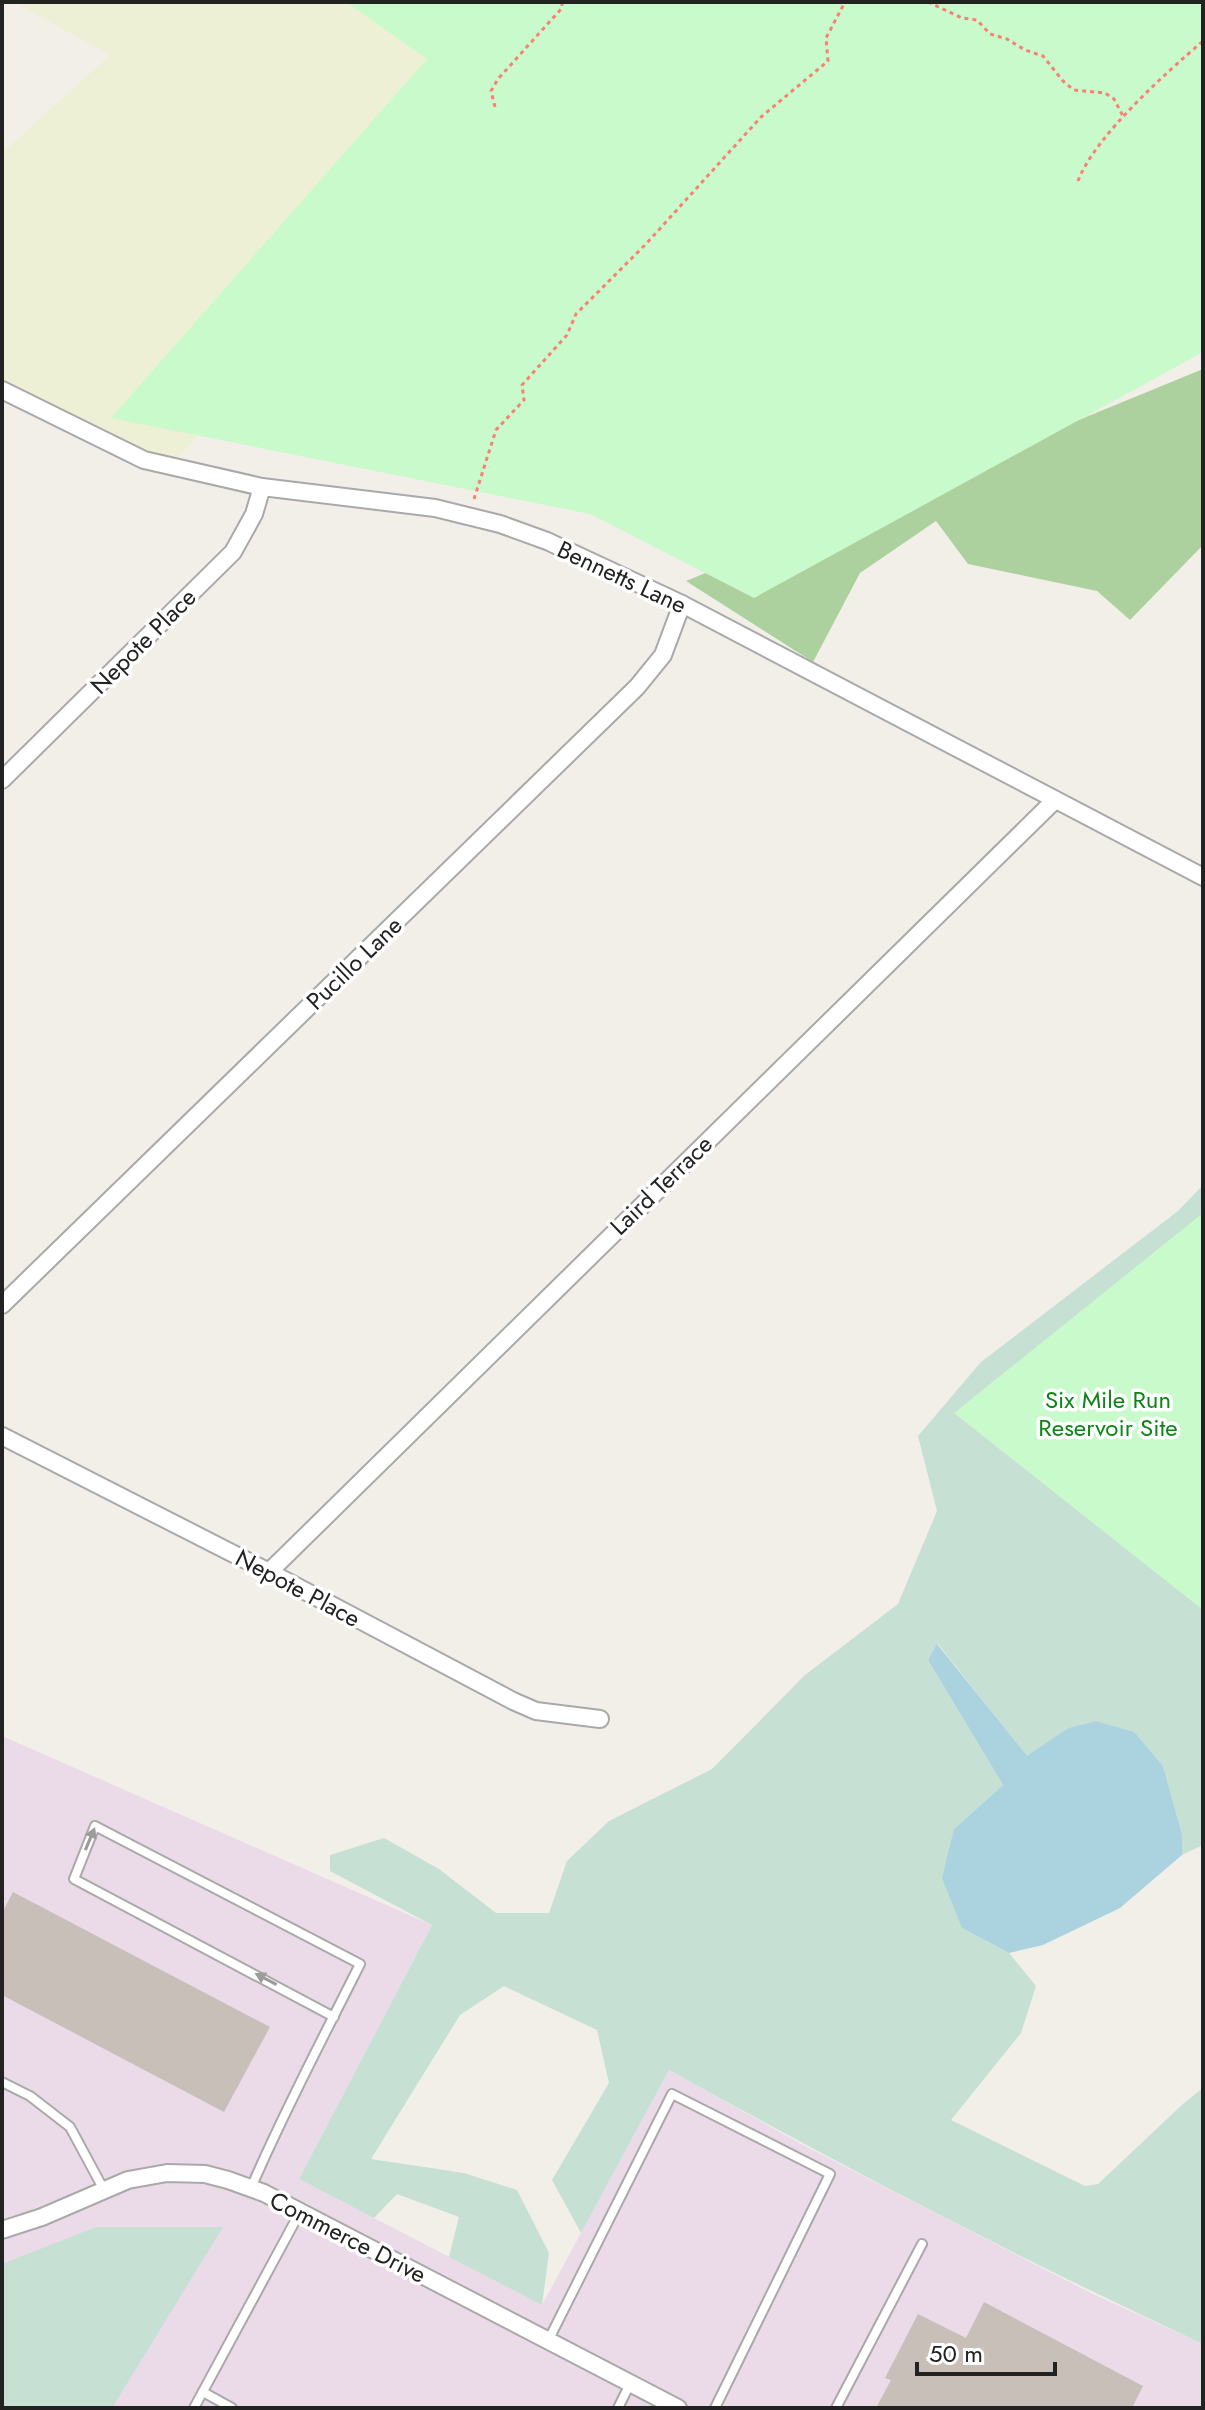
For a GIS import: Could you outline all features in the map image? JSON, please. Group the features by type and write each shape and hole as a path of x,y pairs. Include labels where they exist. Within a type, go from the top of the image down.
{"street":[{"name":"Bennetts Lane","path":"2,390 144,460 262,487 435,508 500,524 547,541 682,604 1203,877"},
{"name":"Nepote Place","path":"2,780 233,552 254,514 262,487"},
{"name":"Pucillo Lane","path":"2,1305 637,687 663,655 682,604"},
{"name":"Laird Terrace","path":"269,1572 1055,800"},
{"name":"Nepote Place","path":"2,1436 513,1701 536,1711 600,1719"},
{"name":"Commerce Drive","path":"2,2230 42,2217 128,2180 167,2173 205,2174 251,2188 300,2212 678,2408"}],"lane":[{"path":"251,2188 277,2128 334,2017 360,1964 95,1826 74,1879 334,2017"},
{"path":"2,2082 30,2096 70,2127 104,2190"},
{"path":"548,2341 672,2094 830,2174 715,2408"},
{"path":"194,2408 300,2212"},
{"path":"836,2408 922,2244"},
{"path":"618,2408 630,2383"},
{"path":"203,2392 232,2408"}],"path":[{"path":"495,107 491,91 498,79 562,8 562,2"},
{"path":"469,516 496,430 524,400 522,385 567,335 576,314 646,244 761,117 828,61 826,38 845,2"},
{"path":"928,2 962,18 977,20 990,34 1043,56 1074,90 1105,93 1114,99 1124,118"},
{"path":"1078,181 1085,163 1124,118 1161,78 1203,41"}],"shaded area":[{"path":"2,1736 432,1925 299,2179 542,2305 669,2070 807,2147 1091,2293 1203,2344 1203,2408 2,2408"}],"green space":[{"path":"13,2 603,2 162,474 2,392 2,153 110,55"},
{"path":"346,2 1203,2 1203,352 754,598 590,514 111,418 427,59"},
{"path":"1203,369 1203,545 1130,620 1097,591 968,564 936,521 860,573 813,662 686,581"},
{"path":"1203,1185 1203,1845 1182,1855 1182,1834 1163,1766 1134,1733 1096,1721 1068,1728 1027,1757 938,1644 928,1660 1003,1785 954,1829 962,1928 1009,1953 1036,1986 1021,2033 951,2120 1085,2186 1098,2184 1203,2088 1203,2344 934,2212 669,2070 581,2233 552,2180 609,2083 597,2030 504,1986 460,2015 371,2159 464,2173 517,2190 549,2253 542,2305 449,2257 459,2217 397,2194 374,2218 299,2179 432,1925 330,1871 330,1855 384,1838 439,1869 496,1913 549,1913 567,1861 609,1821 712,1769 805,1675 898,1604 937,1511 918,1436 981,1362 1178,1211"},
{"name":"Six Mile Run Reservoir Site","path":"1203,1213 1203,1610 954,1413"},
{"path":"96,2227 223,2227 112,2408 2,2408 2,2264"}],"water":[{"path":"937,1644 1027,1756 1068,1728 1096,1721 1134,1732 1163,1766 1182,1834 1182,1855 1120,1908 1043,1945 1009,1953 962,1928 942,1878 954,1829 1003,1785 928,1660"}],"building":[{"path":"13,1892 270,2027 224,2112 2,1995 2,1913"},
{"path":"984,2302 1143,2386 1132,2408 876,2408 891,2380 885,2378 918,2314 966,2338"}]}
